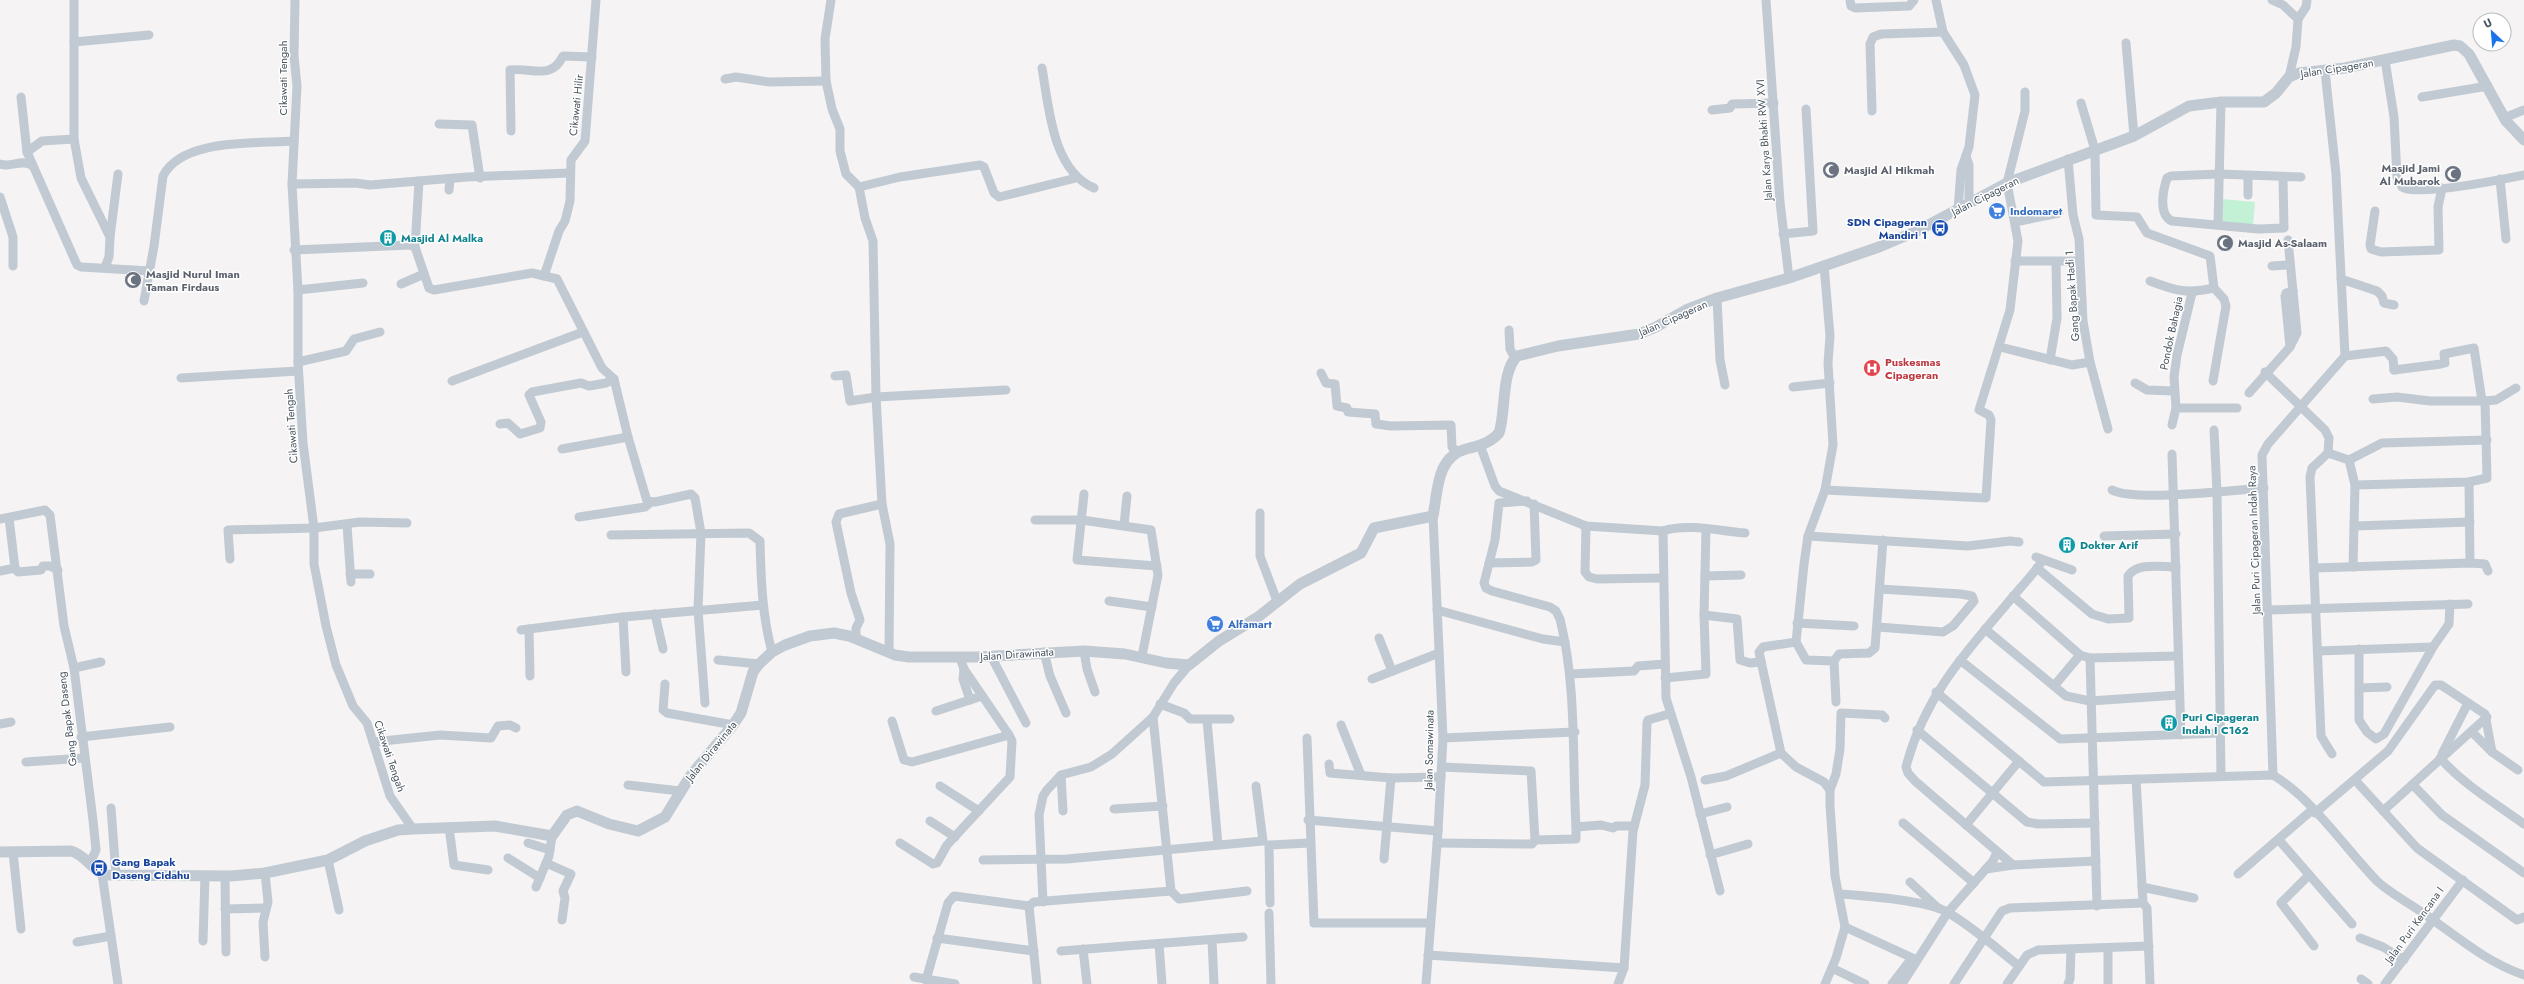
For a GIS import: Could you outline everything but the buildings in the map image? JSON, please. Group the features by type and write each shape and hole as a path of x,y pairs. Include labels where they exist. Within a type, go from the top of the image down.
{"street":[{"path":"74,0 74,139 82,178 110,237"},
{"name":"Cikawati Tengah","path":"295,0 294,56 297,86 292,184 294,250 298,290 298,367 303,443 314,528 314,564 326,626 336,665 353,706 367,723 390,796 412,829"},
{"name":"Cikawati Hilir","path":"544,276 558,231 565,220 570,201 569,172 573,155 585,141 596,0"},
{"path":"831,0 825,39 826,81 832,109 840,129 840,151 846,174 859,187 865,218 873,241 876,397 882,504 890,544 889,652"},
{"name":"Jalan Karya Bhakti RW XVI","path":"1766,0 1783,234 1789,278"},
{"path":"1850,0 1851,6 1855,8 1909,6 1914,0"},
{"path":"1936,0 1943,32 1964,65 1975,94 1966,156 1969,165 1964,207"},
{"path":"2272,0 2287,7 2298,18"},
{"path":"2289,77 2296,48 2298,18 2306,7 2307,0"},
{"path":"1872,111 1870,44 1873,37 1881,34 1943,32"},
{"path":"74,42 148,35"},
{"path":"2126,43 2134,136"},
{"name":"Jalan Cipageran","path":"1515,358 1522,353 1558,346 1639,334 1656,327 1686,310 1717,298 1789,278 1885,244 1964,207 2007,183 2068,159 2134,136 2189,106 2221,102 2264,102 2276,93 2289,77 2299,73 2325,71 2454,45 2460,46 2469,54 2488,86 2504,118 2524,140"},
{"path":"511,131 510,70 547,72 555,68 564,56 592,56"},
{"path":"2385,60 2394,117 2399,183 2405,189 2442,188 2524,175"},
{"path":"1042,68 1049,110 1058,144 1076,178 1094,188"},
{"path":"2325,71 2336,174 2345,356 2386,351 2393,359 2394,370 2442,364 2445,363 2444,354 2474,348 2483,401 2487,440 2487,478 2469,482 2355,485"},
{"path":"725,79 736,77 769,82 826,81"},
{"path":"2422,97 2488,86"},
{"path":"1825,490 1986,498 1991,420 1989,415 1979,410 2000,347 2010,310 2018,241 2007,183 2025,111 2025,92"},
{"path":"21,97 27,152 31,165 77,265 85,268 105,267 150,271"},
{"path":"2218,225 2221,102"},
{"path":"1712,110 1730,108 1732,104 1774,103"},
{"path":"2081,103 2095,150 2096,215 2138,217 2146,233 2208,253 2212,260 2214,288 2224,299 2226,306 2213,380"},
{"path":"1783,234 1813,231 1806,109"},
{"path":"2504,118 2524,110"},
{"path":"439,124 472,125 480,178"},
{"path":"27,152 42,141 74,139"},
{"path":"144,300 150,271 163,176 174,160 184,154 206,148 294,140"},
{"name":"Gang Bapak Hadi 1","path":"2068,159 2073,215 2079,238 2084,364 2108,429"},
{"path":"0,164 10,166 22,162 31,165"},
{"path":"859,187 900,177 980,165 984,167 996,196 1076,178"},
{"path":"292,184 355,183 370,186 419,181 569,172"},
{"path":"105,267 109,257 118,174"},
{"path":"2283,178 2284,228 2258,229 2172,221 2168,219 2163,212 2167,178 2175,175 2219,174 2301,178"},
{"path":"2248,176 2248,196"},
{"path":"449,190 450,179"},
{"path":"2500,179 2506,239"},
{"path":"419,181 415,247 429,288 440,291 532,273 557,279 602,368 614,379 628,437 647,501 651,502"},
{"path":"2375,211 2370,245 2371,249 2381,252 2439,250 2439,197 2442,188"},
{"path":"0,197 13,237 14,266"},
{"path":"2015,222 2059,213"},
{"path":"2249,393 2265,372 2290,347 2297,333 2289,265 2288,240"},
{"path":"294,250 410,245 415,247"},
{"path":"2015,261 2076,261"},
{"path":"2050,360 2057,318 2056,262"},
{"path":"1824,265 1830,336 1830,383 1833,445 1825,490 1808,536 1796,642 1806,660 1834,661"},
{"path":"2272,266 2289,265"},
{"path":"401,284 424,274"},
{"path":"2341,279 2363,288 2377,291 2382,296 2384,303 2394,305"},
{"name":"Pondok Bahagia","path":"2150,281 2168,288 2192,293 2214,288"},
{"path":"298,290 363,284"},
{"name":"Pondok Bahagia","path":"2172,425 2176,408 2174,391 2177,355 2192,293"},
{"path":"1717,298 1720,360 1725,385"},
{"path":"1042,902 1039,815 1043,796 1061,775 1098,763 1112,754 1153,717 1160,704 1189,665 1219,641 1258,617 1317,574 1361,553 1374,528 1433,516 1443,467 1450,456 1457,452 1489,442 1499,433 1507,377 1515,358 1510,349 1509,330"},
{"path":"181,378 298,367 346,351 354,339 380,332"},
{"path":"452,381 583,332"},
{"path":"2000,347 2050,360 2084,364"},
{"name":"Jalan Puri Cipageran Indah Raya","path":"2273,775 2262,455 2264,450 2345,356"},
{"path":"2265,372 2302,407 2329,438 2328,453"},
{"path":"1321,373 1326,383 1335,384 1338,406 1347,408 1348,412 1375,414 1376,424 1391,426 1451,425 1452,447 1457,452"},
{"path":"835,376 846,375 850,401 876,397 1006,390"},
{"path":"500,424 508,423 520,434 540,428 541,422 529,395 532,392 581,383 590,386 606,383 614,379"},
{"path":"1793,387 1830,383"},
{"path":"2135,383 2147,390 2174,391"},
{"path":"2373,399 2397,397 2430,401 2496,400 2516,388"},
{"path":"2176,408 2237,408"},
{"path":"2214,430 2217,492 2221,776"},
{"path":"562,449 628,437"},
{"path":"2332,754 2321,736 2311,473 2321,457 2328,453 2349,460 2382,443 2487,440"},
{"path":"1480,445 1495,486 1499,491 1530,502 1586,526 1663,531 1672,528 1706,529 1745,533"},
{"path":"2172,454 2175,494 2181,735"},
{"path":"2349,460 2355,485 2353,567"},
{"path":"2469,482 2470,563"},
{"path":"2112,490 2129,495 2217,492 2264,488"},
{"path":"579,516 645,508 651,502 691,494 695,498 701,534 698,610 705,703"},
{"path":"1084,494 1077,560 1157,566"},
{"path":"1124,525 1127,496"},
{"path":"1436,843 1514,845 1532,844 1535,840 1576,839 1572,773 1575,732 1571,674 1558,615 1550,607 1486,588 1484,577 1495,540 1499,503 1530,502"},
{"path":"1489,563 1532,562 1536,560 1530,502"},
{"path":"856,638 856,628 860,620 851,593 836,517 839,514 882,504"},
{"name":"Gang Bapak Daseng","path":"4,519 44,510 49,512 58,570 64,626 74,668 96,850 90,863"},
{"path":"1260,514 1260,556 1277,602"},
{"name":"Jalan Somawinata","path":"1426,984 1442,767 1433,516"},
{"path":"4,519 15,568 18,572 41,570 43,566 50,566 58,570"},
{"path":"1035,520 1082,520 1151,530 1158,575 1142,656"},
{"path":"230,559 228,530 314,528 394,521 407,523"},
{"path":"2355,526 2470,522"},
{"path":"347,525 350,578 370,574"},
{"path":"1586,526 1585,572 1589,577 1597,579 1662,578"},
{"path":"1665,678 1706,674 1704,615 1706,529"},
{"path":"1663,531 1662,578 1665,678 1669,714 1690,777 1720,891"},
{"path":"612,535 748,534 760,541 765,626 772,652"},
{"path":"2104,536 2176,534"},
{"path":"1808,536 1968,546 2010,541 2019,542"},
{"path":"1836,702 1834,661 1839,654 1874,651 1878,627 1883,540"},
{"path":"2013,865 1908,773 1906,767 1917,730 1936,692 1985,629 2037,568 2039,559 2072,570"},
{"path":"2315,568 2470,563 2485,564 2488,571"},
{"path":"2037,568 2092,614 2108,619 2129,618 2128,576 2130,572 2138,568 2176,567"},
{"path":"0,570 15,568"},
{"path":"1705,576 1741,575"},
{"path":"1878,627 1943,632 1953,626 1974,601 1972,596 1966,594 1880,589"},
{"path":"2013,596 2080,655 2090,658 2178,656"},
{"path":"1109,601 1152,607"},
{"path":"2359,649 2359,720 2372,738 2379,738 2384,734 2433,647 2449,624 2450,604"},
{"path":"2268,610 2468,604"},
{"path":"530,676 525,629 623,617 763,605"},
{"path":"1437,610 1543,638 1565,642"},
{"path":"655,614 663,649"},
{"path":"1704,615 1737,618 1740,660 1750,663 1761,662"},
{"path":"623,617 626,672"},
{"path":"1797,623 1854,626"},
{"path":"1985,629 2066,696 2090,701 2179,695"},
{"name":"Jalan Dirawinata","path":"552,836 567,815 577,811 609,824 638,831 654,824 665,816 680,791 733,725 747,697 753,672 759,664 772,652 799,639 822,633 834,633 856,638 889,652 909,657 960,658 1044,652 1084,651 1142,656 1171,664 1189,665"},
{"path":"1379,638 1392,671"},
{"path":"1796,642 1763,647 1760,652 1781,753 1796,767 1824,782 1830,790"},
{"path":"2318,651 2433,647"},
{"path":"1084,651 1087,669 1095,692"},
{"path":"1044,652 1050,676 1066,713"},
{"path":"1372,679 1439,653"},
{"path":"2054,686 2080,655"},
{"path":"991,656 1026,723"},
{"path":"900,843 935,864 944,848 1010,777 1012,741 964,669 960,658"},
{"path":"2090,658 2090,701 2097,906"},
{"path":"718,660 759,664"},
{"path":"1960,660 2060,739 2220,733"},
{"path":"74,668 101,662"},
{"path":"1571,674 1634,672 1638,666 1665,664"},
{"path":"964,669 963,679 970,700"},
{"path":"665,684 664,710 667,713 733,725"},
{"path":"2238,874 2314,811 2355,780 2388,751 2435,685 2441,685 2485,714 2487,718 2492,752"},
{"path":"2359,688 2388,687"},
{"path":"1936,692 2044,782 2093,782 2136,779 2273,775 2282,780 2314,811 2378,882 2433,920 2481,956 2506,969 2524,976"},
{"path":"936,711 982,696"},
{"path":"2440,758 2468,703"},
{"path":"1160,704 1180,711 1190,719 1230,719"},
{"path":"1825,984 1832,968 1845,927 1832,840 1830,790 1836,774 1842,729 1841,713 1882,715 1885,718"},
{"path":"1618,984 1624,968 1634,826 1645,785 1647,723 1648,720 1669,714"},
{"path":"1153,717 1171,892"},
{"path":"2383,811 2413,785 2440,758 2487,718"},
{"path":"1207,720 1218,845"},
{"path":"892,721 904,760 912,762 1009,735"},
{"path":"0,724 11,722"},
{"path":"373,742 440,735 491,738 498,726 510,725 516,728"},
{"path":"1341,725 1361,775"},
{"path":"82,737 170,727"},
{"path":"1917,730 2031,824 2095,822"},
{"path":"1442,738 1575,732"},
{"path":"2472,732 2492,752 2518,770"},
{"path":"1307,738 1308,820 1314,923 1430,923"},
{"path":"1705,780 1726,776 1781,753"},
{"path":"26,762 84,758"},
{"path":"2440,758 2454,773 2473,788 2524,824"},
{"path":"1966,825 2019,761"},
{"path":"1329,764 1329,773 1391,778 1441,777"},
{"path":"1442,767 1531,771 1535,840"},
{"path":"1061,775 1063,812"},
{"path":"1384,859 1391,778"},
{"path":"2136,779 2143,903 2147,908 2150,984"},
{"path":"2355,780 2417,848 2517,920 2524,917"},
{"path":"628,784 680,791"},
{"path":"2413,785 2442,815 2524,873"},
{"path":"940,786 979,811"},
{"path":"983,860 1040,860 1167,851 1263,841 1256,786"},
{"path":"1114,809 1163,806"},
{"path":"1700,814 1727,807"},
{"path":"111,808 116,876"},
{"path":"1308,820 1387,825 1438,831"},
{"path":"930,822 955,837"},
{"path":"1903,823 1974,883"},
{"path":"1576,827 1601,825 1613,828 1616,826 1634,826"},
{"path":"0,852 71,851 90,863 102,874 116,876 225,876 265,873 328,860 384,835 412,829 495,826 552,836 546,863 536,887"},
{"path":"449,827 454,865 488,870"},
{"path":"2280,840 2352,924"},
{"path":"528,843 550,850"},
{"path":"1270,903 1270,845 1309,843"},
{"path":"1710,855 1748,844"},
{"path":"13,852 21,929"},
{"path":"1892,984 1915,959 1948,912 1993,861 1997,852"},
{"path":"508,858 540,878"},
{"path":"328,860 339,910"},
{"path":"1986,869 2013,865 2096,861"},
{"path":"546,863 571,874 563,891 565,898 562,920"},
{"path":"265,873 268,902 263,922 265,957"},
{"path":"102,874 118,984"},
{"path":"2309,875 2281,903 2314,946"},
{"path":"203,941 205,876"},
{"path":"225,876 226,952"},
{"name":"Jalan Puri Kencana I","path":"2385,984 2463,880"},
{"path":"1910,882 1939,908"},
{"path":"2142,887 2194,898"},
{"path":"926,980 948,902 954,896 1029,906 1042,902 1171,892 1180,899 1247,891"},
{"path":"1839,894 1871,896 1939,908 1948,912 1984,938 2019,966"},
{"path":"1954,984 2002,911 2010,908 2097,906 2143,903"},
{"path":"1029,906 1037,984"},
{"path":"226,909 266,908"},
{"path":"1269,913 1271,984"},
{"path":"1845,927 1915,959"},
{"path":"77,942 111,936"},
{"path":"1061,951 1243,937"},
{"path":"937,938 1034,951"},
{"path":"2360,938 2383,947 2404,960"},
{"path":"1212,940 1214,984"},
{"path":"1159,944 1162,984"},
{"path":"2007,984 2027,955 2038,950 2149,946"},
{"path":"2108,948 2108,984"},
{"path":"1083,949 1087,984"},
{"path":"2068,984 2070,979 2071,950"},
{"path":"1428,955 1624,968"},
{"path":"1902,984 1915,959"},
{"path":"1832,968 1855,982 1865,984"},
{"path":"914,977 939,983 955,984"}],"green space":[{"path":"2221,199 2255,202 2253,226 2222,224"}],"place":[{"name":"Masjid Al Hikmah","path":"1831,170"},
{"name":"Masjid Jami Al Mubarok","path":"2453,174"},
{"name":"Indomaret","path":"1997,211"},
{"name":"SDN Cipageran Mandiri 1","path":"1940,228"},
{"name":"Masjid Al Malka","path":"388,238"},
{"name":"Masjid As-Salaam","path":"2225,243"},
{"name":"Masjid Nurul Iman Taman Firdaus","path":"133,280"},
{"name":"Puskesmas Cipageran","path":"1872,368"},
{"name":"Dokter Arif","path":"2067,545"},
{"name":"Alfamart","path":"1215,624"},
{"name":"Puri Cipageran Indah I C162","path":"2169,723"},
{"name":"Gang Bapak Daseng Cidahu","path":"99,868"}]}
